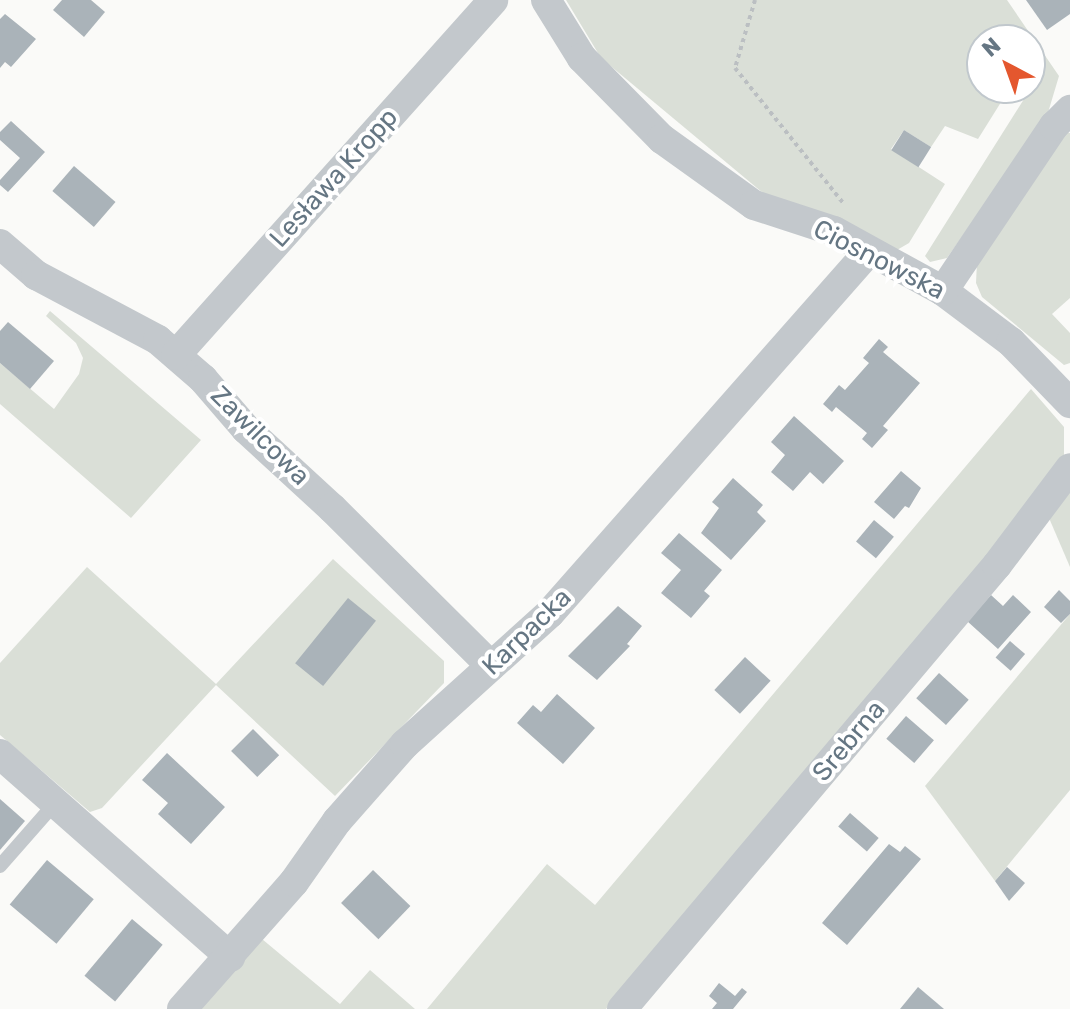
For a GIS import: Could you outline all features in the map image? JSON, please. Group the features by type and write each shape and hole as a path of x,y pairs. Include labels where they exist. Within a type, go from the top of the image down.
{"street":[{"name":"Lesława Kropp","path":"176,355 493,0"},
{"name":"Ciosnowska","path":"546,0 582,58 662,139 754,205 834,231 943,291 1011,342 1070,403"},
{"path":"943,291 1046,138 1070,110"},
{"name":"Zawilcowa","path":"0,244 36,275 158,340 176,355 203,379 246,429 332,508 491,666"},
{"name":"Karpacka","path":"182,1009 294,882 337,821 405,744 550,613 869,251"},
{"name":"Srebrna","path":"622,1009 997,565 1070,468"},
{"path":"0,754 230,957"}],"lane":[{"path":"0,866 56,802"}],"path":[{"path":"755,0 735,68 853,215"}],"shaded area":[{"path":"566,0 1007,0 1023,24 966,24 966,104 1000,104 978,139 945,126 931,147 904,130 891,149 945,184 909,243 897,250 763,193 601,58"},
{"path":"1046,57 1059,76 1047,116 947,258 930,262 925,256 1021,104 1046,104"},
{"path":"1063,132 1070,133 1070,298 1052,314 1070,333 1070,363 1064,365 982,297 976,283 977,262"},
{"path":"50,311 201,440 131,518 0,404 0,363 54,409 79,374 83,358 76,343 46,316"},
{"path":"1031,389 1064,427 1064,457 991,556 606,1009 427,1009 547,864 595,905"},
{"path":"1070,492 1070,567 1049,518"},
{"path":"333,559 444,661 444,683 335,796 216,685 102,808 90,812 0,735 0,663 87,567 216,684"},
{"path":"1070,614 1070,790 995,881 925,786"},
{"path":"262,939 340,1004 370,970 415,1009 199,1009"}],"building":[{"path":"62,0 91,0 105,12 84,37 53,10"},
{"path":"1026,0 1070,0 1070,14 1047,30 1046,24 1043,24"},
{"path":"5,14 36,39 11,67 5,62 0,68 0,19"},
{"path":"11,121 45,152 8,192 0,185 0,180 20,158 0,140 0,132"},
{"path":"904,130 931,147 918,167 891,150"},
{"path":"74,166 116,202 94,227 52,191"},
{"path":"8,322 54,361 30,389 0,363 0,331"},
{"path":"879,339 888,347 883,352 920,383 883,426 888,430 872,448 862,439 867,433 836,407 832,412 823,404 839,385 845,390 869,363 863,358"},
{"path":"794,416 844,461 823,484 810,472 793,491 771,472 785,455 771,442"},
{"path":"901,471 921,488 909,508 905,506 894,519 874,502"},
{"path":"733,478 763,505 757,512 766,521 731,560 701,533 719,508 712,502"},
{"path":"874,520 894,537 876,558 856,541"},
{"path":"679,533 722,570 704,591 710,596 691,618 661,593 681,570 661,553"},
{"path":"1059,590 1070,601 1070,614 1061,623 1044,607"},
{"path":"991,595 1003,606 1013,595 1031,612 998,649 967,621"},
{"path":"348,598 376,621 323,686 295,663"},
{"path":"618,606 642,626 627,644 630,646 597,680 568,656"},
{"path":"1010,641 1025,654 1011,671 996,658"},
{"path":"745,657 771,681 740,714 714,690"},
{"path":"939,673 969,700 946,725 916,698"},
{"path":"557,694 595,728 563,764 517,723 533,705 541,712"},
{"path":"906,716 934,740 914,763 886,739"},
{"path":"253,729 279,755 257,777 231,751"},
{"path":"167,753 225,807 191,844 158,814 168,803 142,780"},
{"path":"0,799 25,821 0,850"},
{"path":"850,813 879,838 867,852 838,827"},
{"path":"889,844 900,852 905,846 921,859 847,945 822,923"},
{"path":"47,860 94,899 56,944 10,904"},
{"path":"1007,867 1025,883 1009,901 995,881"},
{"path":"373,870 410,906 378,939 341,903"},
{"path":"132,919 163,945 115,1001 84,976"},
{"path":"719,983 735,996 742,988 747,992 733,1009 712,1009 717,1003 709,996"},
{"path":"918,987 944,1009 900,1009"}]}
